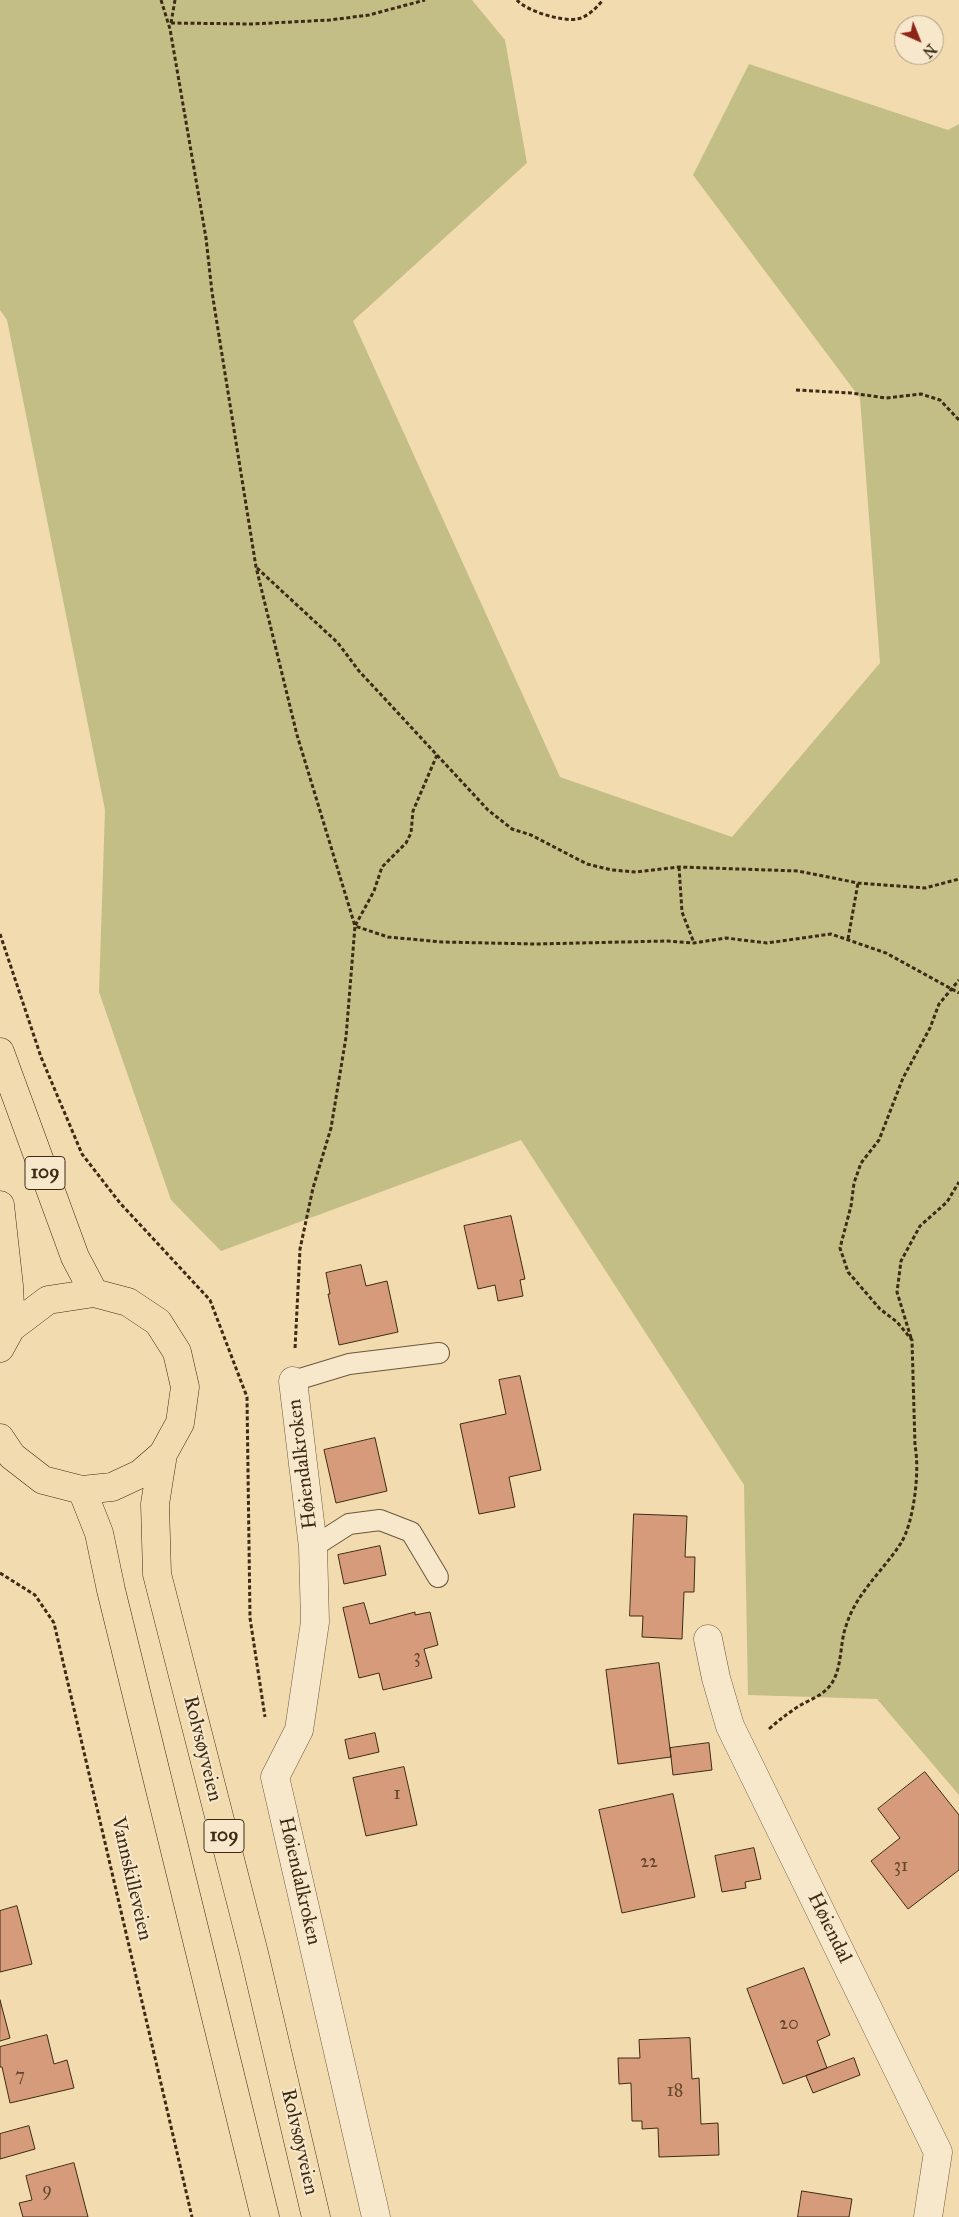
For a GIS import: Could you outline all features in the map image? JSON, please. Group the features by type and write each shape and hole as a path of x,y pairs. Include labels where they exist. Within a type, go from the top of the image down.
{"main road":[{"name":"109","path":"0,1052 75,1257 94,1293"},
{"name":"109","path":"0,1205 9,1286 6,1338"},
{"name":"109","path":"0,1438 12,1456 43,1480 82,1490 112,1487 140,1474 163,1454 180,1423 185,1387 177,1352 158,1322 128,1302 94,1293 48,1300 6,1338"},
{"name":"Rolvsøyveien","path":"163,1454 155,1504 158,1574 254,1953 316,2217"},
{"name":"109","path":"82,1490 99,1533 111,1590 265,2217"}],"street":[{"name":"Høiendalkroken","path":"293,1380 313,1547 316,1622 299,1730 275,1777 376,2217"},
{"name":"Høiendal","path":"708,1639 716,1678 730,1726 938,2152 928,2217"}],"lane":[{"name":"Høiendalkroken","path":"293,1380 350,1364 439,1353"},
{"name":"Høiendalkroken","path":"313,1547 349,1524 380,1520 411,1532 438,1577"}],"path":[{"path":"162,0 170,29 206,238 212,292 256,567 297,735 355,926 346,1037 331,1128 313,1188 300,1249 293,1380"},
{"path":"170,29 175,0"},
{"path":"171,23 252,24 330,20 369,15 425,0"},
{"path":"517,0 522,6 530,10 566,19 576,19 586,15 603,0"},
{"path":"796,390 850,393 886,398 921,394 940,400 959,420"},
{"path":"256,567 338,643 359,671 488,810 512,829 531,835 588,864 636,872 679,867 798,871 858,883 925,888 959,879"},
{"path":"355,926 374,891 382,867 406,843 411,833 414,811 437,755"},
{"path":"679,867 682,912 694,943"},
{"path":"848,939 858,883"},
{"path":"355,926 388,937 442,942 536,944 667,941 694,943 726,938 767,943 831,934 886,953 951,990 959,992"},
{"path":"912,1340 896,1322 880,1310 848,1272 840,1248 860,1163 879,1140 903,1078 930,1028 939,1004 959,980"},
{"path":"745,1756 758,1737 788,1713 820,1695 830,1687 839,1661 846,1625 864,1590 902,1542 915,1494 919,1462 915,1446 912,1340 897,1292 901,1260 920,1226 947,1202 959,1182"},
{"name":"Vannskilleveien","path":"0,1573 36,1595 54,1623 192,2217"}],"shaded area":[{"path":"0,0 472,0 505,40 527,163 353,321 560,777 732,837 880,663 860,398 693,175 749,64 948,130 959,124 959,1795 877,1699 748,1695 744,1485 521,1140 221,1251 171,1200 99,992 105,810 7,320 0,310"}],"building":[{"path":"511,1216 525,1279 520,1280 523,1296 498,1301 495,1285 478,1289 464,1226"},
{"path":"361,1265 366,1286 387,1281 398,1332 339,1345 328,1294 330,1294 326,1273"},
{"path":"520,1376 541,1470 509,1477 515,1507 479,1514 460,1424 506,1414 499,1380"},
{"path":"375,1438 387,1491 336,1503 324,1450"},
{"path":"634,1514 687,1516 685,1557 695,1557 694,1592 684,1592 682,1639 642,1637 643,1616 630,1616"},
{"path":"380,1546 386,1575 344,1584 338,1555"},
{"path":"364,1603 370,1624 415,1612 415,1615 430,1612 438,1645 424,1649 432,1678 383,1690 379,1673 359,1678 343,1608"},
{"path":"659,1663 671,1757 618,1764 606,1670"},
{"path":"375,1733 379,1752 349,1759 345,1740"},
{"path":"709,1743 712,1770 673,1775 670,1748"},
{"path":"404,1767 417,1825 366,1836 353,1778"},
{"path":"925,1772 959,1815 959,1870 908,1909 871,1861 900,1838 878,1809"},
{"path":"673,1794 695,1897 622,1913 599,1810"},
{"path":"754,1848 761,1879 745,1882 746,1888 722,1892 715,1856"},
{"path":"17,1906 32,1964 0,1972 0,1911"},
{"path":"804,1968 830,2035 817,2041 827,2068 783,2084 747,1989"},
{"path":"0,2000 10,2038 0,2041"},
{"path":"47,2035 54,2064 67,2060 74,2088 10,2103 2,2067 0,2067 0,2047"},
{"path":"690,2038 692,2079 699,2078 701,2124 718,2123 719,2155 659,2157 658,2128 642,2129 642,2121 632,2121 631,2083 619,2084 618,2058 640,2058 639,2040"},
{"path":"854,2058 860,2075 813,2093 806,2076"},
{"path":"29,2126 35,2149 0,2159 0,2134"},
{"path":"74,2163 88,2217 23,2217 19,2203 32,2200 26,2176"},
{"path":"802,2191 852,2199 849,2217 798,2217"}]}
